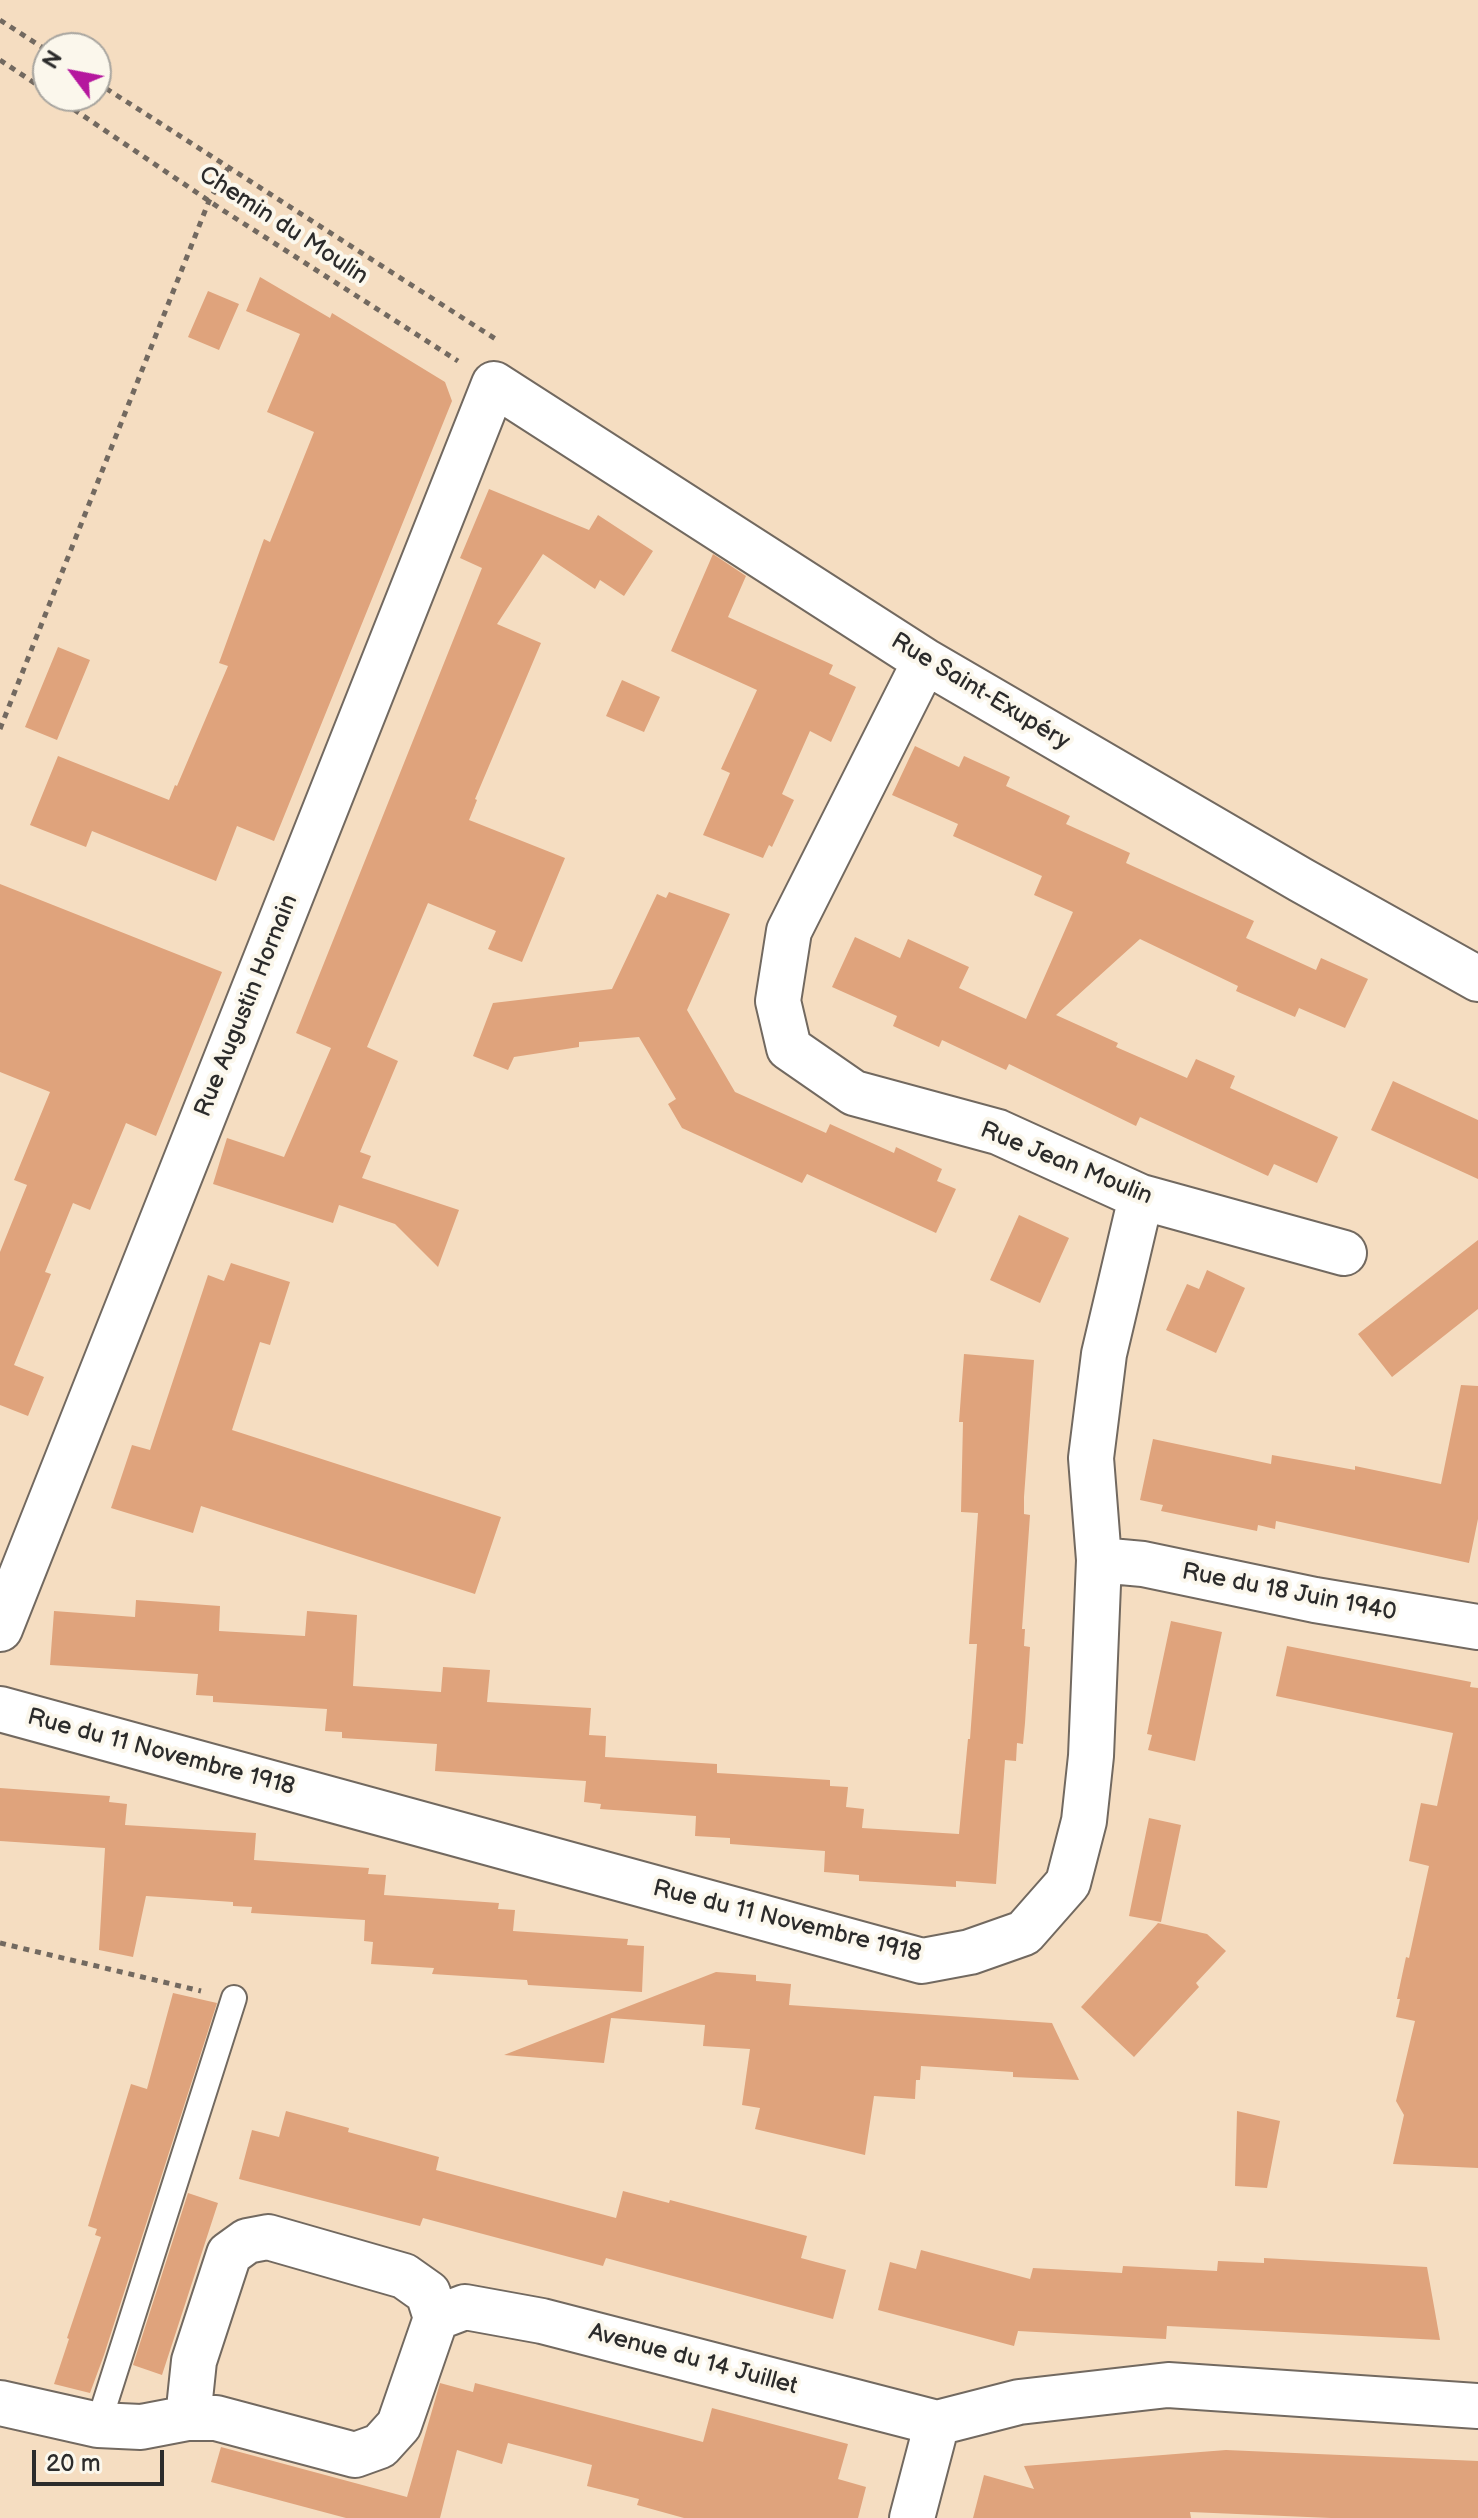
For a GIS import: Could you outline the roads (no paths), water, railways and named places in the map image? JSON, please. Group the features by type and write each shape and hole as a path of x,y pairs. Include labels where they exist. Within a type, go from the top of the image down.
{"street":[{"name":"Rue Saint-Exupéry","path":"494,384 925,661 1301,880 1478,979"},
{"name":"Rue Augustin Hornain","path":"0,1629 494,384"},
{"name":"Rue Jean Moulin","path":"925,661 789,931 778,1001 789,1048 854,1093 998,1132 1141,1197 1344,1253"},
{"name":"Rue du 11 Novembre 1918","path":"0,1709 922,1961 970,1952 1024,1933 1068,1883 1084,1821 1091,1756 1099,1560 1091,1458 1104,1354 1141,1197"},
{"name":"Rue du 18 Juin 1940","path":"1099,1560 1143,1564 1315,1600 1478,1627"},
{"path":"0,2403 98,2425 141,2427 188,2418 216,2418 355,2455 380,2446 399,2425 436,2318 428,2293 404,2276 268,2237 247,2241 229,2254 194,2361 188,2418"},
{"name":"Avenue du 14 Juillet","path":"436,2318 465,2307 542,2321 937,2423 1019,2402 1168,2385 1478,2406"},
{"path":"912,2518 937,2423"}],"lane":[{"path":"98,2425 234,1998"}]}
